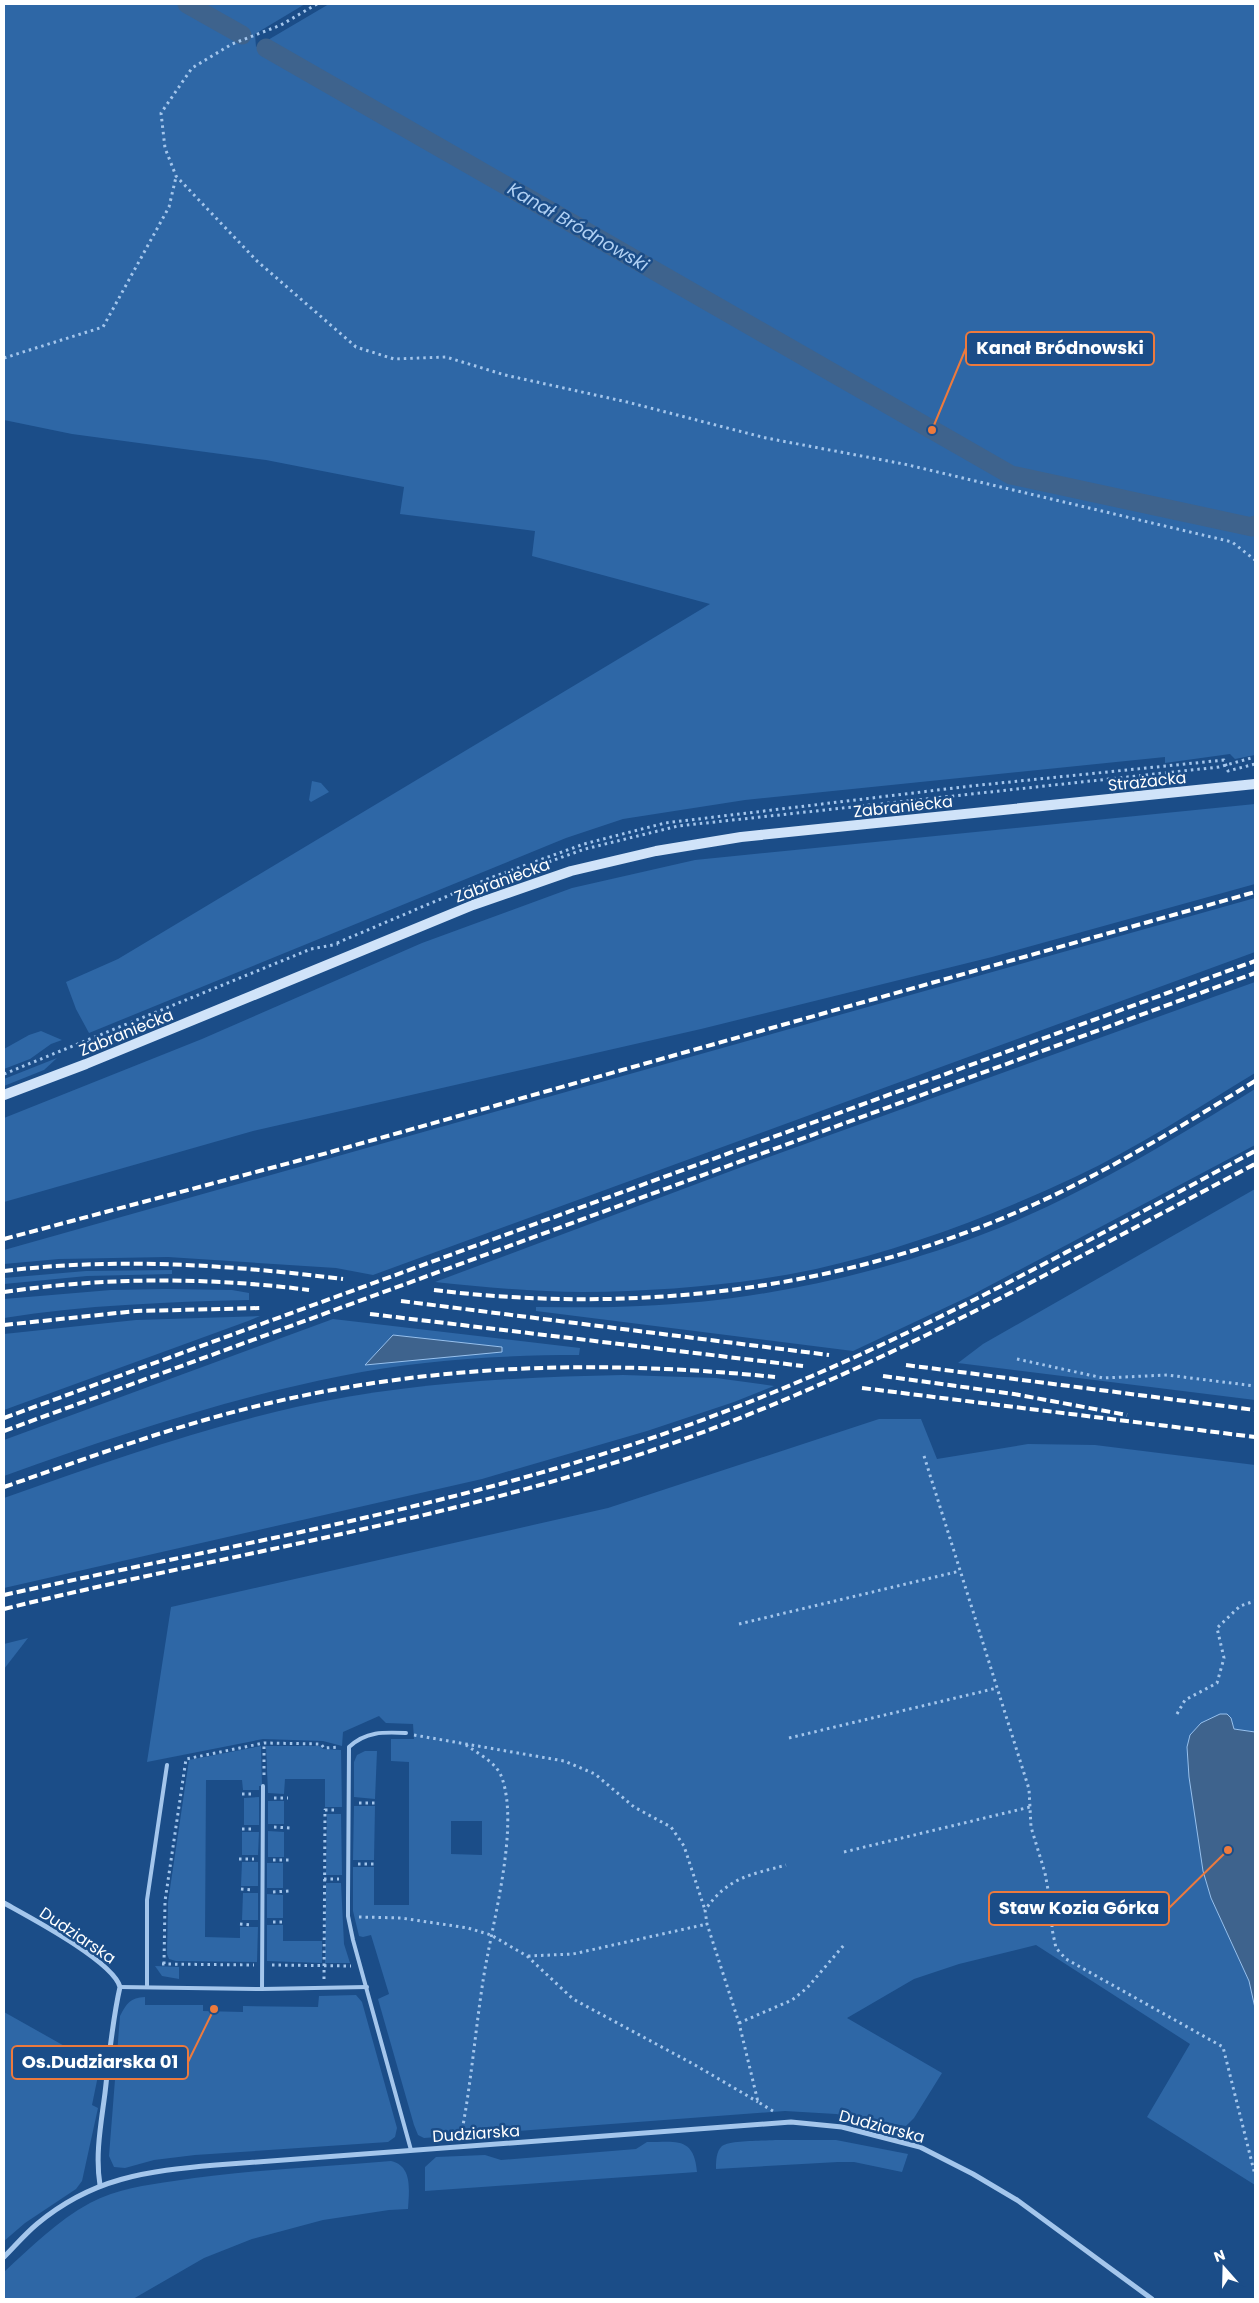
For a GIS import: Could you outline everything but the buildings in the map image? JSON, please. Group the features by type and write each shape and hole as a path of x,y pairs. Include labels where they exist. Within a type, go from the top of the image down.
{"main road":[{"name":"Strażacka","path":"1041,807 1255,784"},
{"name":"Zabraniecka","path":"4,1095 86,1064 473,905 571,871 656,851 741,837 1041,807"}],"street":[{"name":"Dudziarska","path":"4,1903 94,1958 114,1974 120,1987 112,2035 100,2137 98,2171 100,2185 131,2176 188,2167 791,2122 842,2127 920,2147 973,2174 1017,2200 1152,2299"},
{"path":"4,2257 42,2220 62,2206 100,2185"}],"lane":[{"path":"406,1733 372,1734 358,1739 349,1747 348,1916 411,2150"},
{"path":"147,1986 147,1900 167,1765"},
{"path":"262,1989 264,1786"},
{"path":"120,1987 262,1989 367,1987"}],"path":[{"path":"317,4 281,25 232,44 192,68 161,113 165,148 176,176 257,261 356,346 394,359 446,357 505,375 627,402 766,438 914,466 1232,542 1255,560"},
{"path":"4,358 103,328 169,207 176,176"},
{"path":"4,1074 79,1045"},
{"path":"1017,1359 1103,1378 1167,1374 1255,1386"},
{"path":"924,1456 1029,1789 1031,1827 1046,1873 1056,1948 1066,1959 1223,2047 1255,2175"},
{"path":"739,1624 960,1571"},
{"path":"1177,1714 1185,1700 1218,1683 1224,1658 1217,1628 1240,1606 1255,1601"},
{"path":"789,1738 997,1688"},
{"path":"406,1733 564,1762 595,1774 634,1807 671,1828 684,1846 705,1910 707,1924 739,2023 758,2102"},
{"path":"264,1744 264,1786"},
{"path":"164,1964 165,1901 186,1759 264,1744 321,1744 324,1748 349,1747"},
{"path":"459,2146 469,2092 483,1981 508,1833 507,1803 502,1777 488,1759 466,1745"},
{"path":"349,1803 375,1803"},
{"path":"844,1852 1030,1807"},
{"path":"324,1989 325,1810 349,1810"},
{"path":"263,1827 290,1828"},
{"path":"263,1860 289,1860"},
{"path":"705,1910 714,1897 738,1878 786,1865"},
{"path":"263,1892 289,1891"},
{"path":"348,1916 402,1918 468,1928 491,1935 527,1956 573,1999 695,2064 791,2122"},
{"path":"527,1956 573,1954 707,1924"},
{"path":"739,2023 792,2000 808,1988 844,1945"}],"shaded area":[{"path":"4,4 305,4 255,34 256,47 329,4 1255,4 1255,755 1235,759 1230,754 1165,763 1165,757 745,800 623,819 566,838 89,1033 76,1009 66,982 118,959 710,604 532,556 535,531 400,514 404,487 266,460 72,434 4,420"},
{"path":"312,781 321,783 329,792 311,802 309,800"},
{"path":"1255,804 1255,884 992,957 701,1029 253,1131 4,1202 4,1118 202,1039 422,943 572,888 695,860"},
{"path":"1255,898 1255,952 373,1275 336,1268 168,1257 59,1259 4,1264 4,1250"},
{"path":"1255,982 1255,1073 1166,1128 1098,1166 1012,1205 948,1230 882,1252 816,1269 787,1275 700,1286 565,1292 435,1282 755,1162"},
{"path":"41,1031 62,1040 51,1044 30,1059 4,1069 4,1049 29,1035"},
{"path":"57,1058 44,1070 4,1086 4,1079"},
{"path":"1255,1089 1255,1145 970,1296 853,1351 536,1311 536,1307 627,1307 726,1299 814,1284 899,1262 981,1235 1087,1187"},
{"path":"1255,1189 1255,1400 958,1363 983,1344"},
{"path":"172,1270 172,1274 87,1276 4,1284 4,1278 86,1271"},
{"path":"111,1290 232,1290 249,1293 249,1300 126,1305 4,1318 4,1299"},
{"path":"260,1316 4,1410 4,1334 136,1320"},
{"path":"333,1319 580,1348 579,1355 490,1357 430,1362 298,1385 171,1420 4,1476 4,1440","holes":["393,1335 502,1347 366,1365"]},
{"path":"393,1335 502,1347 502,1352 365,1365"},
{"path":"623,1375 716,1378 774,1386 734,1402 647,1431 482,1479 4,1588 4,1498 148,1448 259,1416 377,1392 541,1377"},
{"path":"879,1419 921,1419 937,1459 1028,1444 1095,1445 1255,1465 1255,1732 1234,1729 1187,1747 1203,1871 1211,1898 1249,1981 1255,2008 1255,2185 1147,2117 1190,2044 1036,1945 959,1964 914,1979 847,2018 942,2073 914,2118 906,2126 836,2114 785,2111 424,2138 418,2135 378,1999 389,1994 371,1935 359,1936 353,1911 353,1867 374,1867 374,1905 409,1905 409,1762 391,1761 391,1739 414,1739 413,1724 386,1723 379,1716 343,1732 342,1746 323,1741 263,1739 147,1762 171,1607 608,1508","holes":["451,1821 482,1821 482,1855 451,1854"]},
{"path":"28,1638 4,1669 4,1644"},
{"path":"1220,1714 1227,1714 1231,1718 1234,1729 1255,1732 1255,2008 1249,1981 1211,1898 1203,1871 1189,1777 1187,1747 1190,1735 1201,1723"},
{"path":"261,1746 262,1786 259,1786 259,1790 243,1790 242,1780 206,1780 205,1937 240,1938 240,1927 258,1927 257,1962 176,1961 169,1959 167,1954 168,1902 189,1760"},
{"path":"266,1746 319,1746 323,1749 341,1750 342,1807 325,1807 325,1779 285,1779 284,1794 268,1793"},
{"path":"365,1751 377,1751 375,1799 354,1797 354,1762 357,1755"},
{"path":"259,1797 259,1825 244,1825 244,1798"},
{"path":"268,1801 284,1801 284,1824 268,1824"},
{"path":"354,1806 375,1806 374,1860 353,1860"},
{"path":"327,1814 341,1814 342,1875 326,1875"},
{"path":"268,1831 284,1832 284,1857 268,1857"},
{"path":"242,1832 259,1832 258,1855 242,1855"},
{"path":"242,1862 258,1862 258,1886 241,1886"},
{"path":"267,1863 283,1863 283,1888 267,1888"},
{"path":"326,1883 341,1883 344,1944 350,1963 325,1963"},
{"path":"243,1893 258,1893 258,1920 242,1920"},
{"path":"267,1894 283,1895 283,1918 267,1918"},
{"path":"267,1925 283,1925 283,1941 322,1941 322,1963 267,1961"},
{"path":"155,1966 179,1967 179,1979 162,1976"},
{"path":"356,1995 362,2002 397,2128 395,2137 388,2142 195,2155 154,2160 125,2168 114,2167 109,2156 120,2016 130,2002 145,1997 145,2005 203,2005 203,2011 243,2012 243,2006 318,2007 319,1996"},
{"path":"4,2012 100,2066 92,2105 98,2108 82,2181 76,2189 25,2223 4,2241"},
{"path":"775,2140 836,2140 908,2154 902,2172 854,2162 716,2169 717,2154 720,2148 726,2144"},
{"path":"647,2142 675,2142 688,2147 695,2160 697,2172 425,2191 425,2167 436,2157 485,2155 501,2160 636,2149"},
{"path":"391,2161 403,2168 406,2174 409,2187 408,2209 323,2220 252,2239 204,2258 133,2299 4,2299 4,2272 66,2218 90,2203 110,2194 142,2186 201,2177"}],"waterway":[{"name":"Kanał Bródnowski","path":"187,4 242,35"},
{"name":"Kanał Bródnowski","path":"266,48 1011,475 1252,527 1255,525"}],"railway":[{"path":"4,1239 327,1153 1255,892"},
{"path":"4,1418 1255,961"},
{"path":"4,1431 1255,973"},
{"path":"434,1290 511,1297 588,1299 664,1296 740,1289 816,1276 890,1257 964,1233 1035,1204 1147,1146 1255,1081"},
{"path":"4,1595 265,1540 439,1500 610,1452 694,1423 767,1395 909,1332 1049,1261 1255,1151"},
{"path":"4,1609 414,1517 576,1475 656,1449 811,1389 886,1354 1035,1280 1255,1164"},
{"path":"4,1271 89,1264 174,1264 343,1279"},
{"path":"4,1292 42,1287 156,1280 233,1283 309,1290"},
{"path":"401,1301 829,1355"},
{"path":"4,1325 136,1311 261,1308"},
{"path":"370,1314 803,1366"},
{"path":"906,1365 1255,1410"},
{"path":"4,1487 125,1445 218,1416 315,1393 380,1382 510,1369 576,1367 708,1371 775,1377"},
{"path":"883,1376 1014,1394 1127,1415"},
{"path":"862,1388 1255,1437"}],"place":[{"name":"Kanał Bródnowski","path":"932,430"},
{"name":"Staw Kozia Górka","path":"1228,1850"},
{"name":"Os.Dudziarska 01","path":"214,2009"}]}
